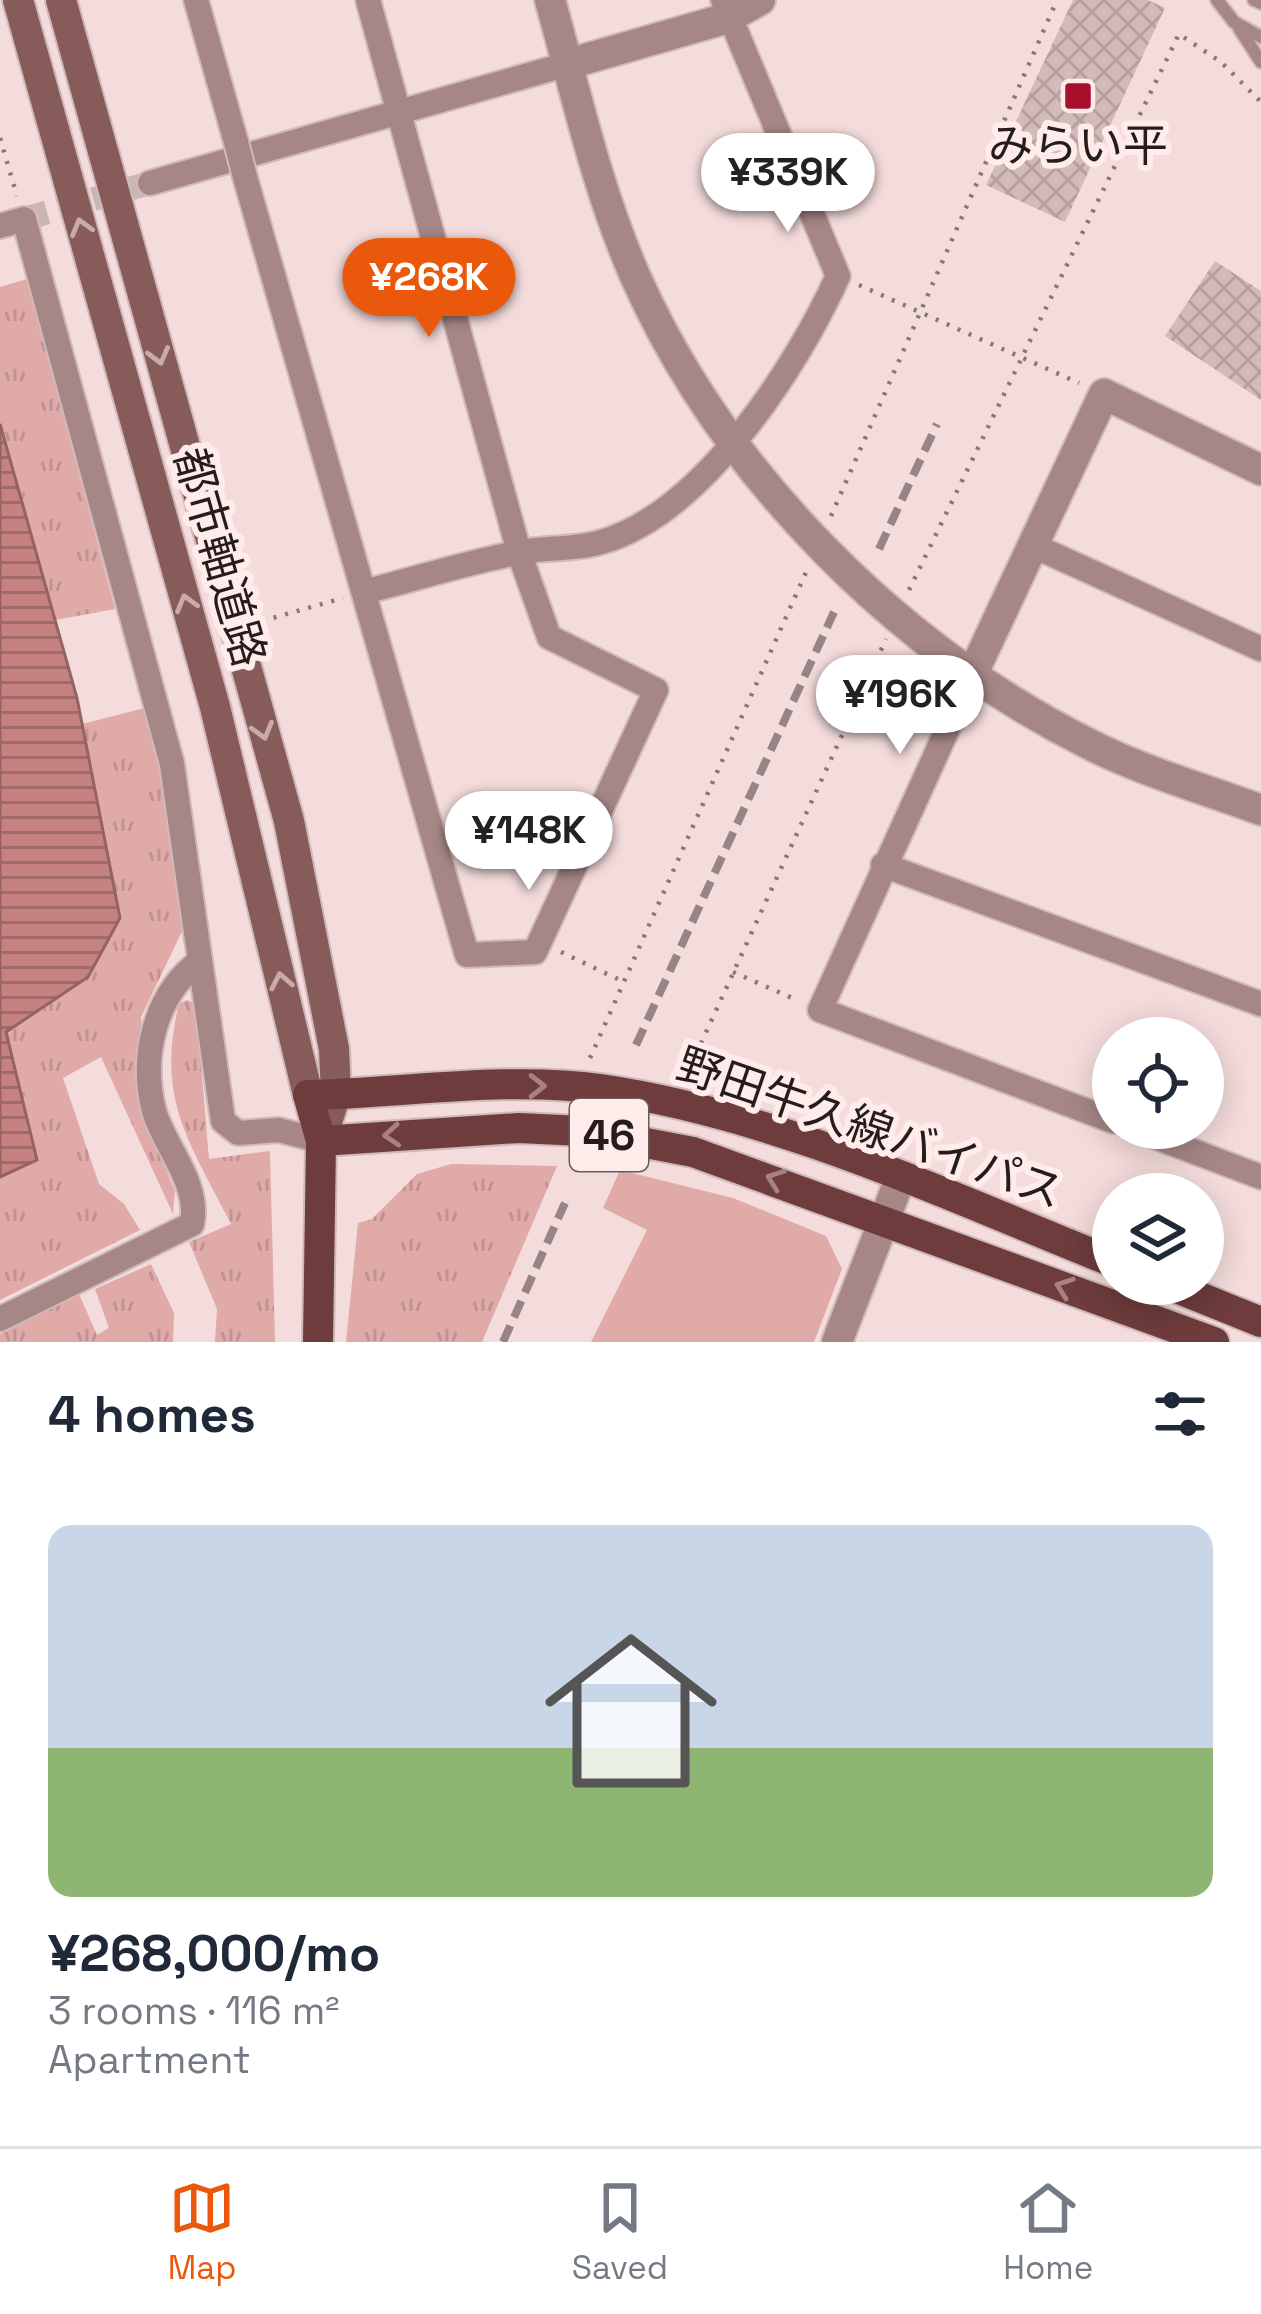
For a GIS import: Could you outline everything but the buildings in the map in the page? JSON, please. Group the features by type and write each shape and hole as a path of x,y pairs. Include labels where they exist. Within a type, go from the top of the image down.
{"main road":[{"name":"都市軸道路","path":"18,0 322,1094"},
{"name":"都市軸道路","path":"61,0 290,820 317,945 322,1094 318,1342"},
{"name":"野田牛久線バイパス","path":"322,1094 543,1085 598,1089 717,1113 1092,1254"},
{"name":"野田牛久線バイパス","path":"322,1141 519,1128 583,1131 693,1152 1214,1342"},
{"path":"1219,1305 1261,1322"}],"street":[{"path":"196,0 467,955 535,952 656,690 548,637 519,552 368,0"},
{"path":"550,0 611,215 637,279 731,445 818,545 972,675 1092,746 1261,810"},
{"path":"150,183 568,64 760,0"},
{"path":"364,592 519,552 599,543 656,517 731,445 784,380 838,276 726,9"},
{"path":"8,223 172,764 223,1120 238,1133 279,1130 322,1141"},
{"path":"1092,1113 820,1010 1104,394 1261,470"},
{"path":"1034,546 1261,649"},
{"path":"884,865 1261,1004"},
{"path":"0,1319 192,1224 195,1208 154,1109 152,1029 172,981 200,961"},
{"path":"1187,1149 1261,1177"},
{"path":"843,1340 900,1179"}],"lane":[{"path":"1217,0 1261,62"},
{"path":"1234,22 1261,37"}],"path":[{"path":"685,1077 898,612 1179,34 1221,62 1261,102"},
{"path":"0,138 8,223"},
{"path":"838,276 1104,394"},
{"path":"262,621 364,592"},
{"path":"539,942 624,982"},
{"path":"733,972 820,1010"}],"green space":[{"path":"27,279 115,609 55,620 0,424 0,287"},
{"path":"145,708 165,779 187,921 141,1017 144,1117 175,1191 173,1214 101,1057 63,1078 99,1184 124,1204 140,1230 0,1300 0,1177 37,1160 6,1032 88,977 120,918 82,724"},
{"path":"187,1000 196,1004 209,1159 270,1151 275,1342 215,1342 217,1309 189,1242 231,1224 190,1144 174,1094 173,1037 179,1004"},
{"path":"451,1164 557,1166 482,1342 346,1342 358,1223 372,1219 417,1174"},
{"path":"620,1170 733,1198 826,1236 842,1269 814,1342 591,1342 647,1230 603,1208"},
{"path":"151,1264 174,1313 173,1342 0,1342 0,1334 79,1294 97,1335 109,1328 95,1289"}],"shaded area":[{"path":"0,424 77,698 120,918 88,977 6,1032 37,1160 0,1177"}],"tunnel":[{"path":"24,219 150,183"}],"railway":[{"path":"879,549 937,424"},
{"path":"636,1045 834,612"},
{"path":"503,1342 565,1203"}],"place":[{"name":"みらい平","path":"1078,96"}]}
